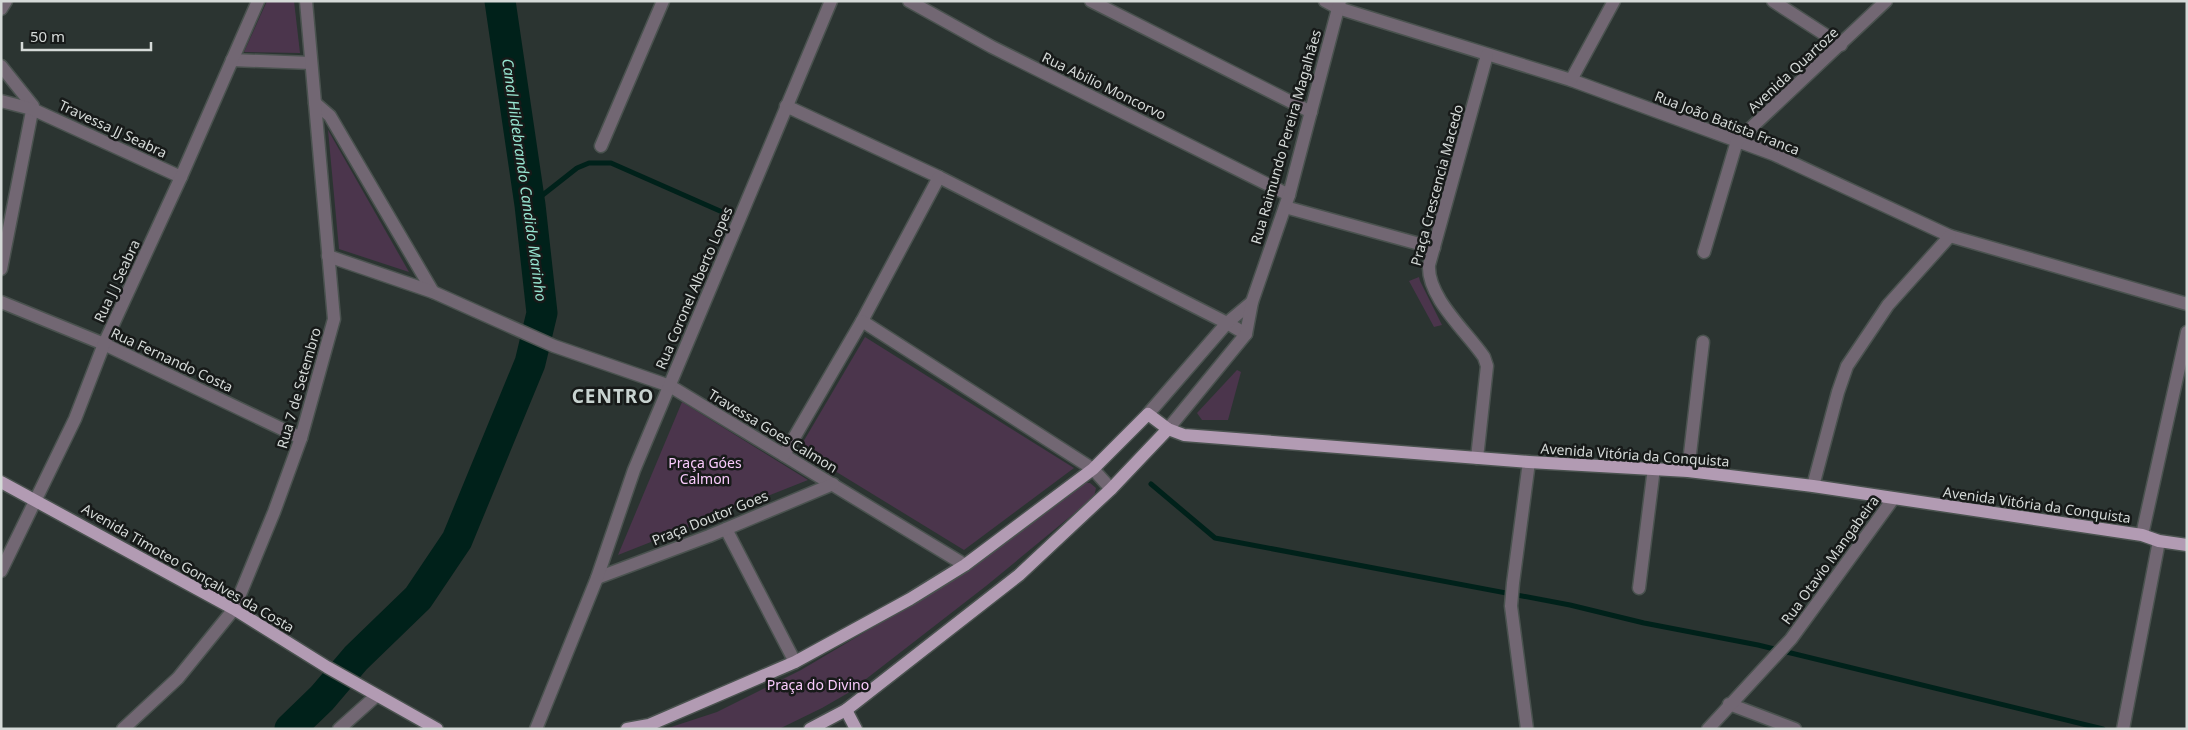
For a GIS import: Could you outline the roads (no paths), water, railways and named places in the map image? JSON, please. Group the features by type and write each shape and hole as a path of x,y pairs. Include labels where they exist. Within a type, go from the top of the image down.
{"main road":[{"path":"627,729 649,725 795,662 910,599 964,565 1093,470 1148,414 1168,429"},
{"name":"Avenida Vitória da Conquista","path":"1168,429 1184,435 1529,462 1688,471 1813,486 2142,535 2160,541 2187,545"},
{"name":"Rua Raimundo Pereira Magalhães","path":"810,729 831,724 846,710 1019,575 1111,489 1168,429"},
{"name":"Avenida Timoteo Gonçalves da Costa","path":"1,482 36,499 234,609 357,685 436,729"},
{"path":"846,710 856,729"}],"street":[{"path":"1,9 6,1"},
{"name":"Rua J J Seabra","path":"1,571 75,419 104,344 181,177 258,1"},
{"name":"Rua 7 de Setembro","path":"123,729 178,678 234,609 274,512 301,438 334,319 306,1"},
{"path":"601,146 663,1"},
{"name":"Rua Coronel Alberto Lopes","path":"536,729 597,578 634,470 831,1"},
{"name":"Rua Abilio Moncorvo","path":"909,1 992,47 1287,201 1434,248"},
{"path":"1091,1 1311,112"},
{"name":"Rua João Batista Franca","path":"1325,1 1339,4 1487,56 1571,80 1773,154 1950,236 2187,304"},
{"path":"1571,80 1614,1"},
{"path":"1773,1 1841,45"},
{"name":"Avenida Quartoze","path":"1737,141 1886,1"},
{"name":"Rua Raimundo Pereira Magalhães","path":"1168,429 1246,334 1252,302 1287,201 1339,4"},
{"name":"Praça Crescencia Macedo","path":"1477,458 1487,366 1484,356 1440,300 1432,286 1429,275 1434,248 1487,56"},
{"path":"232,60 311,63"},
{"path":"1,66 28,98 32,109 1,269"},
{"name":"Travessa JJ Seabra","path":"1,101 32,109 181,177"},
{"path":"315,103 330,116 433,292"},
{"path":"786,106 939,176 1246,334"},
{"path":"1704,252 1737,141"},
{"path":"784,455 862,322 939,176"},
{"path":"1813,486 1838,392 1847,366 1888,305 1950,236"},
{"name":"Travessa Goes Calmon","path":"328,256 433,292 554,346 670,386 964,565"},
{"name":"Rua Fernando Costa","path":"1,302 104,344 301,438"},
{"path":"1148,414 1227,323 1252,302"},
{"path":"862,322 1093,470 1111,489"},
{"path":"2142,535 2187,332"},
{"path":"1688,471 1704,342"},
{"path":"1527,729 1512,606 1513,583 1529,462"},
{"path":"1639,588 1654,468"},
{"name":"Praça Doutor Goes","path":"597,578 726,529 833,484"},
{"name":"Rua Otavio Mangabeira","path":"1729,704 1770,663 1791,638 1893,499"},
{"path":"726,529 795,662"},
{"path":"2124,723 2160,541"},
{"path":"339,729 376,696"},
{"path":"1708,729 1729,704 1795,729"}],"waterway":[{"name":"Canal Hildebrando Candido Marinho","path":"290,729 322,698 356,658 418,598 457,540 530,363 542,313 530,205 500,1"},
{"path":"530,205 577,168 589,163 611,163 720,211"},
{"path":"1151,484 1215,538 1570,605 1644,623 1758,645 2103,729"}],"district":[{"name":"CENTRO","path":"613,396"}],"park label":[{"name":"Praça Góes Calmon","path":"705,472"},
{"name":"Praça do Divino","path":"818,685"}]}
